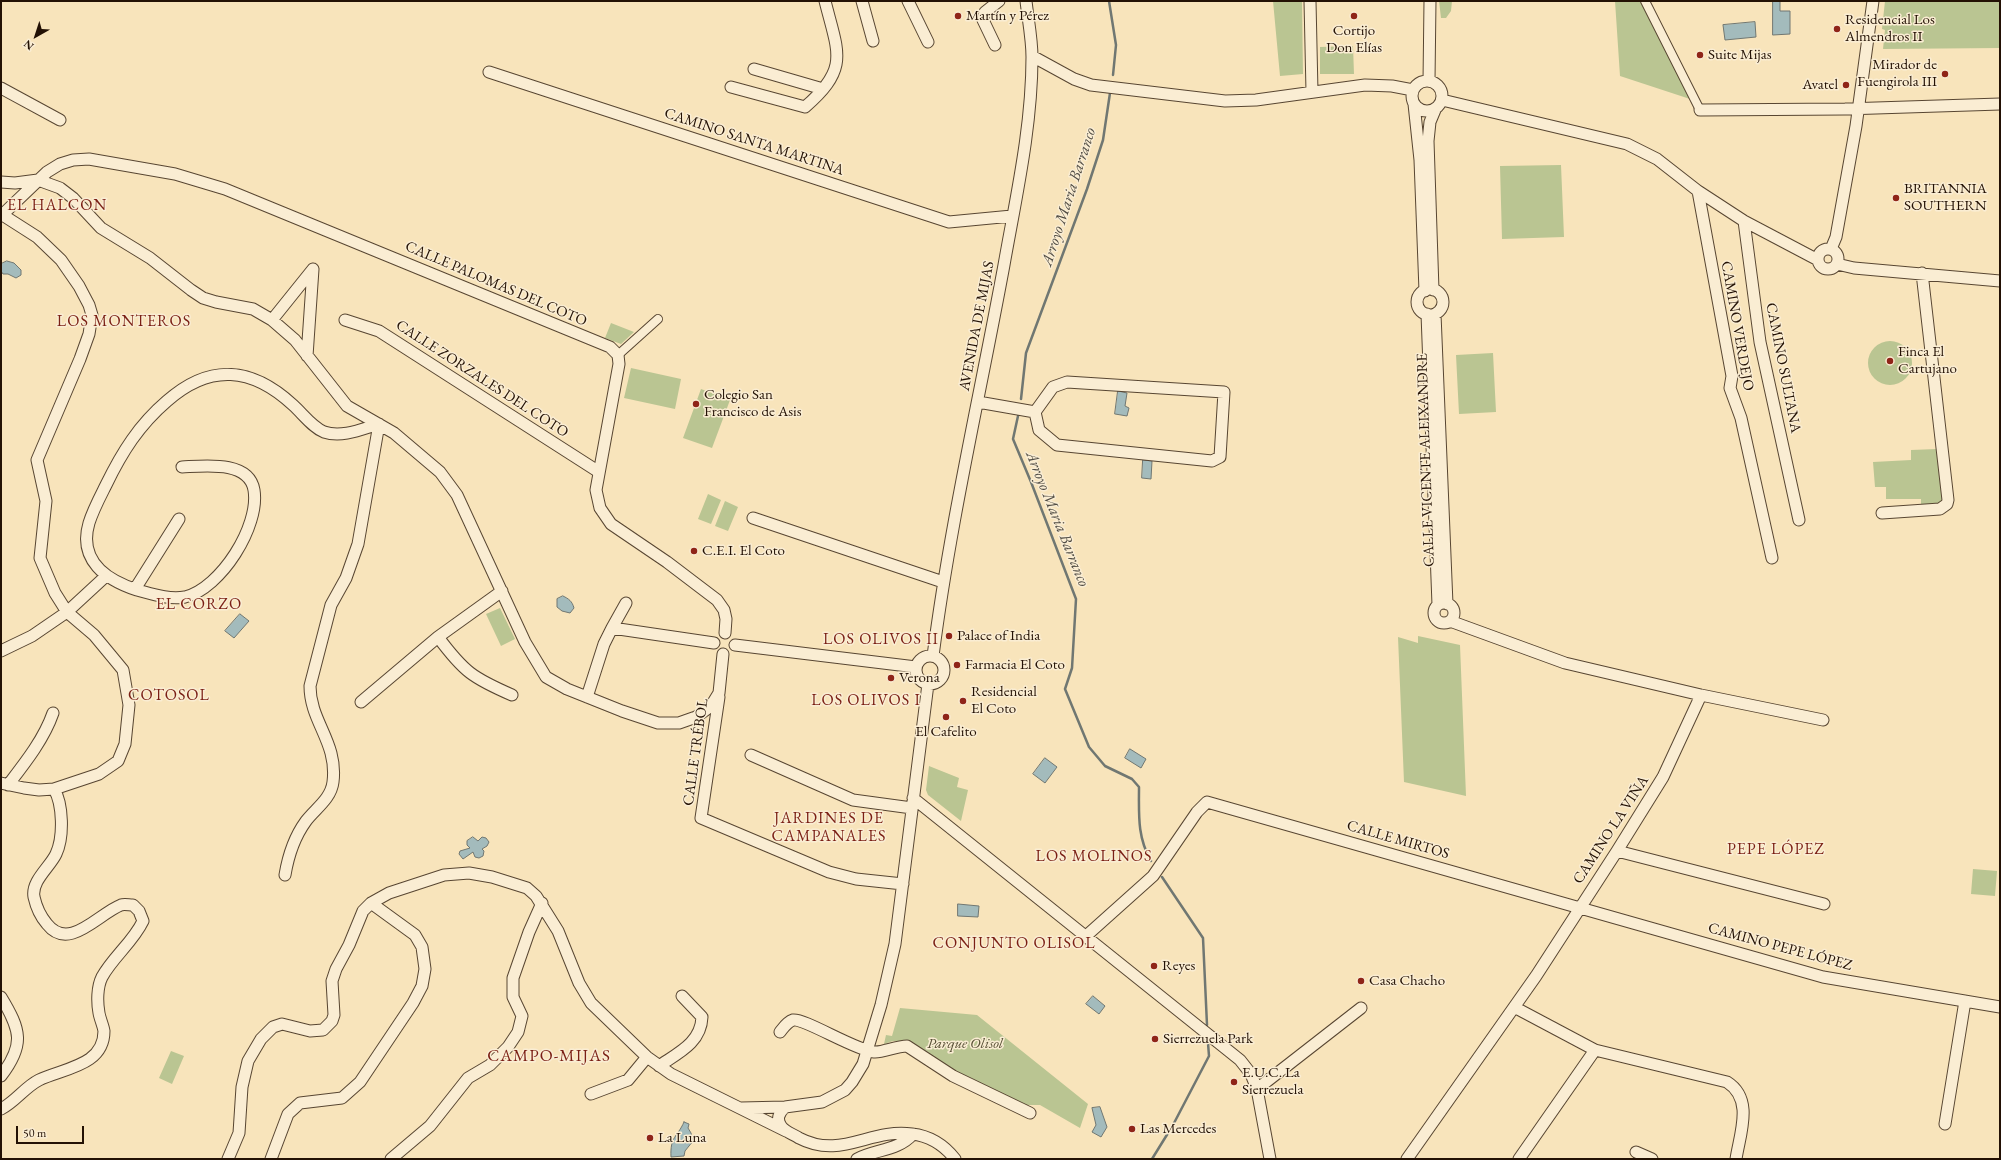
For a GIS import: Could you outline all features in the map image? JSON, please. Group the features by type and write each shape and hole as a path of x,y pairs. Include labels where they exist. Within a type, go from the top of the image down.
{"street":[{"path":"731,87 805,107 824,88 832,76 837,64 837,50 825,1"},
{"path":"862,1 873,41"},
{"path":"908,1 928,42"},
{"path":"995,45 983,20 985,12 999,1"},
{"name":"AVENIDA DE MIJAS","path":"932,656 943,582 1012,216 1031,100 1032,56 1026,1"},
{"path":"1310,1 1312,92"},
{"path":"1429,81 1430,1"},
{"path":"1645,1 1700,110 1858,109 2000,104"},
{"path":"1831,249 1836,237 1858,109 1873,1"},
{"path":"1032,56 1074,79 1091,85 1225,101 1256,100 1365,85 1392,86 1413,90"},
{"path":"754,69 824,88"},
{"name":"CAMINO SANTA MARTINA","path":"489,72 949,222 1012,216"},
{"path":"1414,104 1421,111 1426,112 1435,110 1442,100 1441,90 1434,82 1429,81 1420,83 1413,90 1412,100 1414,104 1420,160 1429,290"},
{"path":"1,88 60,120"},
{"path":"1442,100 1627,144 1657,159 1698,191 1744,221 1818,260"},
{"name":"CALLE VICENTE ALEIXANDRE","path":"1429,290 1428,141 1430,122 1435,110"},
{"name":"CALLE PALOMAS DEL COTO","path":"1,215 38,180 60,164 73,160 89,159 175,174 225,189 610,347 618,355"},
{"path":"38,180 60,188 73,198 101,228 150,258 203,298 253,309 272,320 295,340 347,406 394,433 440,472 457,495 524,642 546,678 587,697 658,722 679,723 696,717 706,710 719,693 723,654"},
{"name":"CALLE PALOMAS DEL COTO","path":"1,182 15,183 38,180"},
{"name":"CAMINO VERDEJO","path":"1698,191 1732,376 1730,388 1741,418 1772,558"},
{"path":"1,215 37,237 61,260 79,286 89,305 92,315 89,334 80,359 37,460 46,501 40,558 55,593 67,612 94,635 123,670 129,705 125,744 118,761 99,774 54,789 39,790 5,784"},
{"name":"CAMINO SULTANA","path":"1744,221 1760,342 1799,520"},
{"path":"1831,249 1838,257 1837,264 1832,268 1826,269 1820,266 1818,260 1821,252 1831,249"},
{"path":"1837,264 1854,268 2000,281"},
{"path":"272,320 313,269 307,356"},
{"path":"1882,513 1940,510 1947,504 1948,500 1922,273"},
{"name":"CALLE VICENTE ALEIXANDRE","path":"1429,290 1438,292 1443,300 1442,308 1431,314 1421,310 1418,303 1420,296 1429,290"},
{"name":"CALLE VICENTE ALEIXANDRE","path":"1431,314 1443,605"},
{"path":"658,319 618,355 619,364 596,490 600,508 605,517 623,534 667,562 717,600 724,610 726,620 725,633"},
{"name":"CALLE ZORZALES DEL COTO","path":"345,320 379,331 599,472"},
{"path":"182,467 231,468 248,477 253,485 254,493 249,523 244,539 237,552 213,581 186,597 171,598 135,589 115,582 96,567 89,553 86,540 88,524 125,448 137,430 169,399 191,384 208,376 225,373 239,374 267,385 292,404 316,427 324,432 334,434 351,432 379,424"},
{"path":"1066,382 1224,392 1220,456 1212,461 1057,445 1039,430 1035,412 1053,387 1066,382"},
{"path":"978,402 1035,412"},
{"path":"285,875 287,862 299,834 306,822 323,803 333,784 334,772 332,752 310,700 310,686 332,606 346,578 358,544 379,424"},
{"path":"135,589 179,518"},
{"path":"753,518 943,582"},
{"path":"1,651 32,636 67,612 106,576"},
{"path":"361,702 438,638 502,591"},
{"path":"587,697 604,644 626,603"},
{"path":"1450,621 1454,612 1443,605 1434,613 1435,619 1440,623 1450,621 1565,663 1701,695 1823,720"},
{"path":"612,628 714,643"},
{"path":"725,633 731,636 735,645 732,651 723,654 716,651 714,643 718,635 725,633"},
{"path":"438,638 456,661 470,675 512,695"},
{"path":"735,645 916,667"},
{"path":"932,656 941,660 945,670 943,676 938,682 928,684 919,679 916,667 920,660 924,657 932,656"},
{"path":"738,1108 784,1107 822,1102 840,1093 852,1082 868,1050 882,1005 896,944 928,684"},
{"name":"CALLE TRÉBOL","path":"719,693 701,818 829,872 856,879 903,884"},
{"name":"CAMINO LA VIÑA","path":"1407,1159 1536,976 1664,777 1701,695"},
{"path":"5,784 24,765 49,724 53,714"},
{"path":"751,755 853,800 913,803 1086,936 1240,1060 1251,1074 1257,1088 1270,1159"},
{"path":"1,1109 39,1080 72,1069 96,1054 103,1042 104,1029 99,1013 98,997 102,978 137,933 142,921 139,910 133,905 122,905 75,934 62,935 51,930 43,919 34,896 39,876 56,854 60,835 61,811 59,798 54,789"},
{"name":"CALLE MIRTOS","path":"1086,936 1153,876 1197,812 1208,802 1580,907"},
{"path":"1617,851 1824,904"},
{"path":"228,1159 239,1133 242,1087 248,1061 261,1039 273,1027 282,1024 310,1031 323,1030 332,1021 334,1004 332,981 336,969 349,945 363,911 371,903 389,893 424,880 444,875 469,873 514,883 527,888 542,903 558,931 579,983 591,1003 647,1057 659,1066 738,1108 818,1146 836,1146 897,1132 913,1134 936,1141 947,1149 955,1159"},
{"path":"271,1159 288,1114 300,1103 342,1098 360,1082 413,1003 422,986 425,969 422,947 415,935 371,903"},
{"path":"391,1159 430,1126 468,1078 490,1065 508,1047 518,1032 522,1016 512,997 513,978 529,932 542,903"},
{"name":"CAMINO PEPE LÓPEZ","path":"1580,907 1823,977 2000,1007"},
{"path":"659,1066 690,1045 698,1037 702,1027 702,1017 682,996"},
{"path":"1,998 15,1020 18,1041 14,1060 1,1076"},
{"path":"1945,1124 1965,1001"},
{"path":"1514,1007 1595,1050 1727,1082 1736,1088 1742,1098 1744,1109 1736,1159"},
{"path":"1257,1088 1362,1008"},
{"path":"780,1032 787,1023 794,1020 874,1052 907,1046 953,1076 1030,1113"},
{"path":"1519,1159 1595,1050"},
{"path":"591,1094 628,1080 647,1057"},
{"path":"784,1107 778,1118 786,1131"},
{"path":"857,1159 895,1147 907,1140 913,1134"},
{"path":"1636,1152 1652,1159"}],"green space":[{"path":"1273,1 1302,1 1303,74 1280,76"},
{"path":"1439,1 1452,1 1451,11 1446,18 1441,18"},
{"path":"1615,1 1640,1 1690,99 1620,76"},
{"path":"1885,1 2000,1 2000,48 1883,49 1885,30 1882,29"},
{"path":"1353,46 1354,74 1320,74 1320,47"},
{"path":"1561,165 1564,237 1502,239 1500,166"},
{"path":"611,323 634,332 621,344 605,338"},
{"name":"Finca El Cartujano","path":"1890,341 1902,345 1908,351 1912,363 1908,375 1902,381 1890,385 1878,381 1872,375 1868,363 1872,351 1878,345"},
{"path":"1493,353 1496,412 1459,414 1456,355"},
{"path":"631,368 681,379 675,409 624,398"},
{"path":"701,389 730,400 712,448 683,438"},
{"path":"1937,449 1943,499 1938,506 1921,507 1921,499 1886,499 1886,487 1875,487 1873,462 1911,460 1911,450"},
{"path":"708,494 721,500 711,524 698,519"},
{"path":"725,501 738,507 728,531 715,526"},
{"path":"500,608 515,639 501,646 486,614"},
{"path":"1418,636 1460,645 1466,796 1404,782 1398,637 1418,643"},
{"path":"929,766 959,778 957,787 968,790 961,821 928,795 926,790"},
{"path":"1973,869 1997,871 1995,896 1971,894"},
{"name":"Parque Olisol","path":"900,1008 977,1015 1088,1104 1080,1128 1040,1105 1023,1105 945,1066 908,1041 893,1041 884,1044 886,1035 892,1036"},
{"path":"171,1051 184,1056 172,1084 159,1078"}],"water":[{"path":"1773,1 1780,1 1780,11 1790,11 1790,34 1773,35"},
{"path":"1755,22 1756,37 1725,40 1723,25"},
{"path":"7,261 14,263 21,270 21,275 16,278 8,274 3,274 1,271 1,264"},
{"path":"1118,391 1127,393 1125,406 1129,408 1127,416 1115,414"},
{"path":"1143,460 1152,461 1151,479 1142,478"},
{"path":"563,596 570,600 574,608 570,613 562,611 557,607 557,599"},
{"path":"240,614 249,621 234,638 225,631"},
{"path":"1130,749 1146,759 1141,768 1125,758"},
{"path":"1045,758 1057,767 1045,783 1033,774"},
{"path":"473,837 478,841 482,837 486,838 489,842 487,846 482,849 484,851 483,856 479,858 475,857 473,852 463,859 459,854 460,851 470,848 467,845 467,841"},
{"path":"958,904 979,906 978,917 958,916"},
{"path":"1093,996 1105,1006 1099,1014 1086,1004"},
{"path":"1100,1107 1107,1127 1101,1137 1092,1132 1096,1125 1092,1108"},
{"path":"684,1122 689,1124 688,1128 693,1141 685,1151 684,1156 671,1157 674,1138"}],"waterway":[{"name":"Arroyo Maria Barranco","path":"1109,1 1116,45 1113,75"},
{"name":"Arroyo Maria Barranco","path":"1021,399 1026,353 1087,189 1103,140 1110,93"},
{"name":"Arroyo Maria Barranco","path":"1018,416 1013,439 1076,599 1072,668 1065,689 1089,747 1105,766 1132,779 1139,787 1139,816 1141,834 1146,852 1151,861"},
{"name":"Arroyo Maria Barranco","path":"1162,877 1203,938 1207,1025"},
{"name":"Arroyo Maria Barranco","path":"1152,1159 1173,1125 1209,1056 1208,1043"}],"place":[{"name":"Martín y Pérez","path":"958,16"},
{"name":"Cortijo Don Elías","path":"1354,16"},
{"name":"Residencial Los Almendros II","path":"1837,29"},
{"name":"Suite Mijas","path":"1700,55"},
{"name":"Mirador de Fuengirola III","path":"1945,74"},
{"name":"Avatel","path":"1846,85"},
{"name":"BRITANNIA SOUTHERN","path":"1896,198"},
{"name":"Finca El Cartujano","path":"1890,361"},
{"name":"Colegio San Francisco de Asis","path":"696,404"},
{"name":"C.E.I. El Coto","path":"694,551"},
{"name":"Palace of India","path":"949,636"},
{"name":"Farmacia El Coto","path":"957,665"},
{"name":"Verona","path":"891,678"},
{"name":"Residencial El Coto","path":"963,701"},
{"name":"El Cafelito","path":"946,717"},
{"name":"Reyes","path":"1154,966"},
{"name":"Casa Chacho","path":"1361,981"},
{"name":"Sierrezuela Park","path":"1155,1039"},
{"name":"E.U.C. La Sierrezuela","path":"1234,1082"},
{"name":"Las Mercedes","path":"1132,1129"},
{"name":"La Luna","path":"650,1138"}],"district":[{"name":"EL HALCON","path":"57,206"},
{"name":"LOS MONTEROS","path":"124,322"},
{"name":"EL CORZO","path":"199,605"},
{"name":"LOS OLIVOS II","path":"881,640"},
{"name":"COTOSOL","path":"169,696"},
{"name":"LOS OLIVOS I","path":"866,701"},
{"name":"JARDINES DE CAMPANALES","path":"829,828"},
{"name":"PEPE LÓPEZ","path":"1776,850"},
{"name":"LOS MOLINOS","path":"1094,857"},
{"name":"CONJUNTO OLISOL","path":"1014,944"},
{"name":"CAMPO-MIJAS","path":"549,1056"}]}
